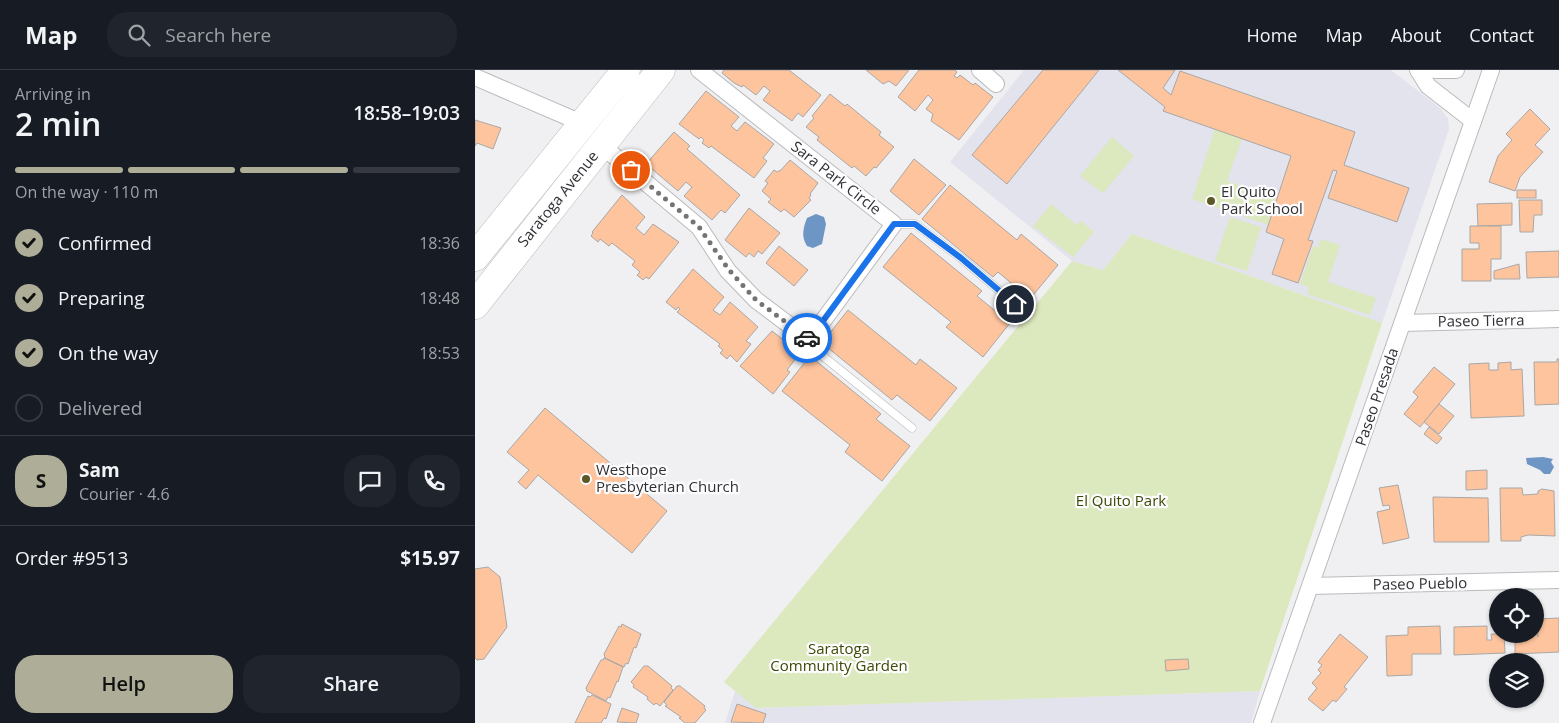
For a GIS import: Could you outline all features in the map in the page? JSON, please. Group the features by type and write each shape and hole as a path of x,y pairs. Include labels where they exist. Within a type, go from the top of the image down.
{"highway":[{"name":"Saratoga Avenue","path":"475,256 626,70"},
{"name":"Saratoga Avenue","path":"475,305 661,70"}],"street":[{"name":"Sara Park Circle","path":"699,70 894,224 809,340"},
{"path":"979,70 996,84"},
{"path":"1418,70 1428,86 1473,121"},
{"path":"1435,70 1456,70"},
{"name":"Paseo Presada","path":"1262,723 1491,70"},
{"path":"475,77 584,124"},
{"path":"601,145 699,227 729,270 756,300 809,340"},
{"name":"Paseo Tierra","path":"1403,323 1559,319"},
{"name":"Paseo Pueblo","path":"1311,586 1559,580"}],"lane":[{"path":"894,224 915,224 961,258 1015,304"},
{"path":"809,340 824,357 912,428"}],"shaded area":[{"name":"El Quito Park School","path":"1024,70 1391,70 1440,108 1448,119 1449,129 1382,323 1132,234 1103,270 1072,261 950,162"},
{"path":"735,691 757,708 1260,691 1251,723 725,723"}],"green space":[{"path":"1215,129 1242,138 1227,181 1277,199 1269,225 1192,199"},
{"path":"1112,137 1134,156 1103,193 1080,176"},
{"path":"1051,204 1077,225 1081,221 1094,232 1073,257 1033,226"},
{"path":"1230,217 1261,227 1247,271 1215,261"},
{"name":"El Quito Park","path":"1132,234 1382,323 1260,691 756,708 724,682 1072,261 1103,270"},
{"path":"1321,239 1340,245 1328,282 1376,298 1370,315 1307,294 1309,287 1300,284 1313,246 1318,248"}],"water":[{"path":"816,214 824,217 826,224 822,244 813,248 807,246 803,232 807,218"},
{"path":"1543,457 1553,459 1551,462 1554,467 1550,474 1544,474 1527,464 1526,458"}],"building":[{"path":"724,70 789,70 821,95 803,117 798,113 792,121 763,100 770,91 764,86 756,95 743,85 742,87 734,83 722,73"},
{"path":"866,70 909,70 896,86 889,81 883,84"},
{"path":"919,70 955,70 957,72 954,76 957,78 960,75 973,85 975,83 993,97 959,140 931,121 933,114 926,109 933,100 928,95 915,111 898,97"},
{"path":"1043,70 1099,70 1007,184 972,155"},
{"path":"1118,70 1175,70 1163,88 1171,95 1180,71 1355,132 1344,165 1409,188 1397,222 1328,198 1337,171 1333,170 1308,240 1313,241 1298,283 1272,274 1284,239 1266,232 1291,156 1163,111 1165,107"},
{"path":"706,91 739,117 731,126 737,131 745,122 774,144 763,158 767,161 754,178 711,146 709,148 702,143 704,140 701,137 699,139 679,124"},
{"path":"830,94 845,106 847,104 881,132 879,135 894,147 876,168 874,167 866,176 854,166 852,168 817,140 819,137 806,127 814,118 812,116"},
{"path":"1530,109 1550,129 1535,145 1543,152 1520,177 1515,191 1489,182 1498,156 1512,140 1506,134"},
{"path":"475,120 501,128 493,149 477,143 475,146"},
{"path":"674,132 690,146 687,149 740,195 725,213 721,210 712,220 684,196 692,187 686,182 678,191 646,164"},
{"path":"914,159 946,185 919,215 890,191"},
{"path":"790,160 818,183 810,194 809,198 811,200 794,217 784,209 781,212 768,202 771,199 762,191 768,183 765,181 774,170 777,172 781,170"},
{"path":"950,185 1017,240 1021,234 1058,265 1030,299 998,272 993,277 922,219"},
{"path":"1517,190 1536,190 1536,198 1517,198"},
{"path":"622,195 645,217 636,228 644,235 653,224 679,242 649,279 646,277 643,280 637,275 640,272 632,265 635,261 612,243 609,246 600,239 598,242 591,236 592,232"},
{"path":"1519,200 1542,200 1542,215 1534,215 1533,232 1520,232"},
{"path":"1512,203 1512,225 1478,226 1477,204"},
{"path":"749,208 780,233 762,254 758,251 754,257 749,253 746,257 725,240"},
{"path":"1470,226 1501,226 1501,259 1491,259 1491,281 1462,281 1462,249 1479,249 1479,243 1470,243"},
{"path":"911,233 982,291 977,296 1010,323 983,357 946,327 951,322 883,267"},
{"path":"779,246 808,270 794,286 766,263"},
{"path":"1559,251 1559,277 1527,278 1526,252"},
{"path":"1519,264 1520,279 1494,279 1494,271"},
{"path":"693,269 724,297 713,310 720,315 730,302 758,327 746,341 751,344 737,362 730,355 727,359 720,353 723,350 718,346 720,344 677,312 680,309 678,307 676,310 666,302"},
{"path":"848,310 916,365 920,359 957,388 930,421 897,395 892,400 822,343"},
{"path":"772,331 800,353 787,370 790,372 773,394 740,366"},
{"path":"810,356 881,414 876,419 910,446 882,481 845,452 850,445 782,391"},
{"path":"1557,359 1559,359 1559,404 1535,405 1534,362 1557,362"},
{"path":"1511,362 1511,370 1522,369 1524,416 1471,418 1469,364 1489,363 1489,370 1498,370 1498,363"},
{"path":"1434,367 1455,384 1420,427 1404,414 1418,397 1413,392"},
{"path":"1439,404 1454,416 1439,434 1424,422"},
{"name":"Westhope Presbyterian Church","path":"545,408 667,511 632,553 538,475 526,489 518,482 529,470 507,452"},
{"path":"1429,427 1442,438 1437,444 1424,434"},
{"path":"1487,470 1487,489 1466,490 1466,471"},
{"path":"1398,485 1409,538 1383,544 1377,512 1390,509 1389,505 1383,506 1379,488"},
{"path":"1500,488 1522,488 1523,495 1538,494 1538,491 1542,489 1554,491 1555,536 1528,535 1521,537 1521,541 1501,541"},
{"path":"1433,497 1488,498 1489,542 1434,542"},
{"path":"488,567 500,577 507,627 484,659 477,660 475,658 475,569"},
{"path":"1559,618 1559,652 1515,653 1515,643 1544,643 1544,619"},
{"path":"622,624 641,634 628,664 626,663 624,667 605,658 604,654 619,626 621,627"},
{"path":"1440,626 1441,654 1412,654 1412,675 1387,676 1386,636 1408,635 1408,627"},
{"path":"1487,626 1487,640 1489,640 1489,643 1504,643 1505,653 1454,655 1454,627"},
{"path":"1340,634 1368,657 1344,687 1347,689 1336,702 1333,700 1323,711 1308,699 1317,688 1312,683 1321,673 1318,670 1322,665 1318,662"},
{"path":"604,658 623,667 610,698 608,697 606,701 587,691 586,688 601,660"},
{"path":"1188,659 1189,669 1166,671 1165,660"},
{"path":"644,666 648,666 672,686 673,690 660,706 656,703 654,705 647,699 648,697 633,687 634,685 631,682"},
{"path":"677,686 680,686 705,706 706,710 695,723 685,723 679,718 681,717 665,706 667,705 664,702"},
{"path":"592,695 611,704 606,719 604,718 601,723 575,723 588,696"},
{"path":"737,704 766,714 763,723 731,722"},
{"path":"622,708 639,714 636,723 617,722"}],"way so far":[{"path":"631,170 699,227 729,270 756,300 807,338"}],"place":[{"name":"El Quito Park School","path":"1211,201"},
{"name":"Westhope Presbyterian Church","path":"586,479"}],"route":[{"path":"807,338 809,340 894,224 915,224 961,258 1015,304"}],"park label":[{"name":"Saratoga Community Garden","path":"839,658"}]}
